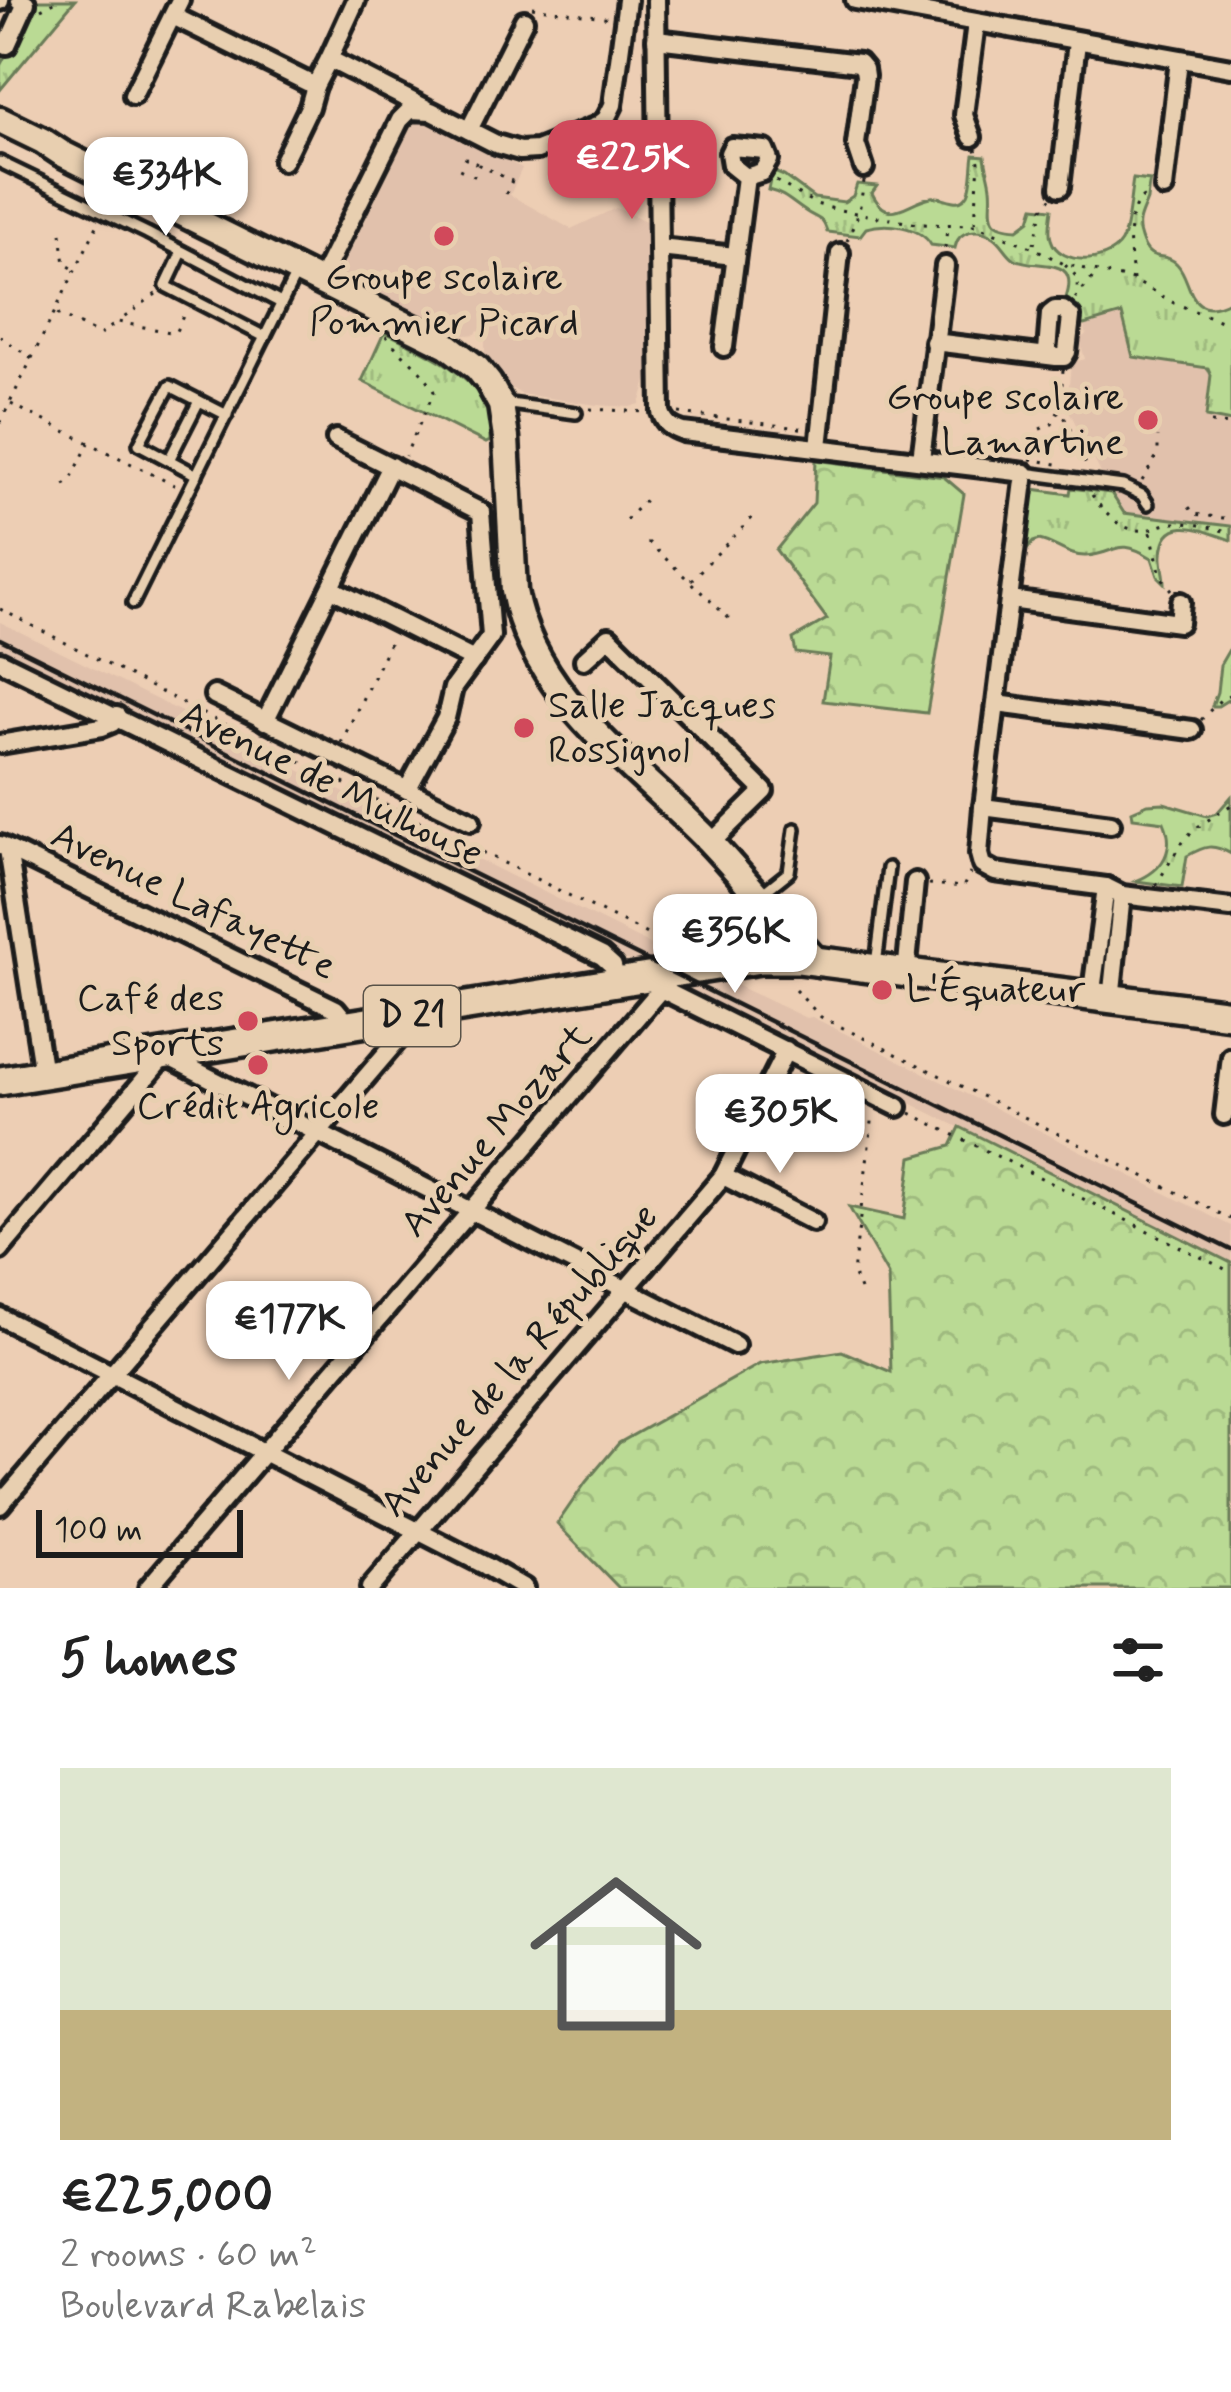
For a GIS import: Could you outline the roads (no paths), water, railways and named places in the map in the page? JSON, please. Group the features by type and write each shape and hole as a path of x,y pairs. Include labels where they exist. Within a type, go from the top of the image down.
{"main road":[{"path":"0,124 454,349 484,375 501,406 514,591 525,634 577,711 711,843 818,963"},
{"name":"D 21","path":"0,1081 617,982 660,983 760,958 1231,1014"}],"street":[{"path":"0,41 8,45 26,3 20,0"},
{"path":"283,161 356,0"},
{"path":"329,59 469,130 524,152 585,132 610,112 627,0"},
{"path":"656,0 664,419 682,432 1025,473 983,807 982,865 994,872 1231,908"},
{"path":"855,0 1231,68"},
{"path":"133,95 176,8 315,86"},
{"path":"469,130 529,12"},
{"path":"972,137 964,115 976,22"},
{"path":"656,39 859,63 865,76 856,145 864,168"},
{"path":"1060,187 1077,42"},
{"path":"1164,188 1179,60"},
{"path":"309,276 400,120 413,109 431,111"},
{"path":"724,346 735,256 754,175"},
{"path":"659,248 735,256"},
{"path":"818,447 840,254"},
{"path":"921,459 945,266"},
{"path":"934,342 1064,357 1072,303"},
{"path":"336,439 481,512 491,636 453,688 446,718 407,790"},
{"path":"266,721 397,469"},
{"path":"332,589 474,660"},
{"path":"1010,600 1179,623 1181,602"},
{"path":"584,660 609,637 764,791 711,843"},
{"name":"Avenue de Mulhouse","path":"0,661 604,957 613,966 617,982"},
{"path":"214,695 471,821"},
{"path":"997,704 1192,730"},
{"path":"0,744 102,727 112,724 116,716"},
{"path":"983,807 1111,824"},
{"path":"4,847 43,1074"},
{"name":"Avenue Lafayette","path":"4,847 336,1009 350,1026"},
{"path":"906,974 915,882"},
{"path":"1101,999 1114,891"},
{"path":"660,983 898,1107"},
{"name":"Avenue Mozart","path":"148,1588 660,983"},
{"path":"0,1505 401,1036 407,1017"},
{"name":"Avenue de la République","path":"370,1588 722,1176 786,1050"},
{"path":"0,1250 165,1055 735,1345"},
{"path":"1224,1115 1231,1057"},
{"path":"722,1176 814,1222"},
{"path":"0,1316 524,1588"}],"lane":[{"path":"0,162 281,304"},
{"path":"182,253 166,286 265,337"},
{"path":"133,603 281,304 309,276"},
{"path":"197,475 139,444 170,386 226,415"},
{"path":"169,460 199,400"},
{"path":"501,406 576,413"},
{"path":"1025,473 1124,486 1148,504"},
{"path":"491,636 525,634"},
{"path":"759,896 789,872 795,829"},
{"path":"875,970 888,868"}],"railway":[{"path":"0,639 1231,1250"}],"place":[{"name":"Groupe scolaire Pommier Picard","path":"444,236"},
{"name":"Groupe scolaire Lamartine","path":"1148,420"},
{"name":"Salle Jacques Rossignol","path":"524,728"},
{"name":"L'Équateur","path":"882,990"},
{"name":"Café des Sports","path":"248,1021"},
{"name":"Crédit Agricole","path":"258,1065"}]}
